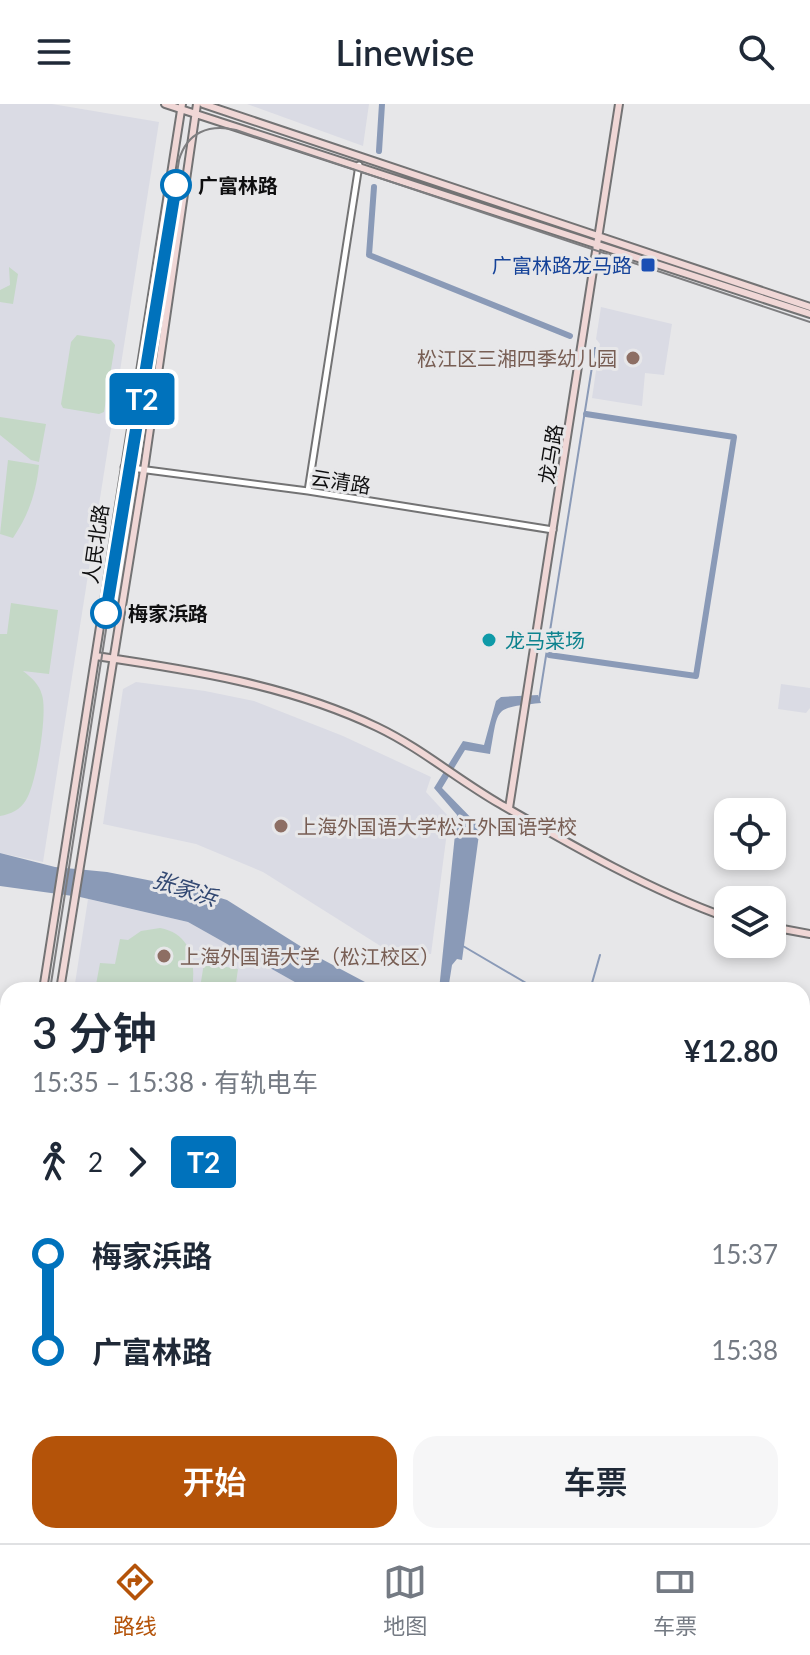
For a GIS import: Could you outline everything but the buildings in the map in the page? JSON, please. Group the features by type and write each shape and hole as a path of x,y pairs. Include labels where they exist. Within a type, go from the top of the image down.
{"main road":[{"path":"165,104 182,106 810,307"},
{"path":"200,104 810,314"},
{"name":"人民北路","path":"61,982 200,104"},
{"name":"龙马路","path":"509,808 619,104"},
{"name":"人民北路","path":"44,982 182,106"},
{"path":"96,656 238,680 342,712 388,733 509,808 693,905 714,913"},
{"path":"786,930 810,934"}],"street":[{"path":"308,491 359,165"},
{"name":"云清路","path":"123,467 308,491 554,530"}],"shaded area":[{"path":"0,104 52,104 159,122 43,862 0,853"},
{"path":"247,104 369,104 363,146"},
{"name":"松江区三湘四季幼儿园","path":"601,307 672,324 664,375 645,373 642,406 592,398 600,344 596,339"},
{"name":"上海外国语大学松江外国语学校","path":"136,682 254,701 343,736 431,777 426,792 449,817 431,954 421,953 417,969 263,872 196,844 103,824 123,689"},
{"path":"781,684 810,688 810,708 806,713 778,709"},
{"name":"上海外国语大学（松江校区）","path":"88,899 188,922 295,982 75,982"}],"green space":[{"path":"9,267 18,274 13,304 0,302 0,290 10,285"},
{"path":"77,335 111,340 115,345 104,412 99,414 63,408 61,404 71,342"},
{"path":"0,417 46,424 39,462 31,460 0,435"},
{"path":"8,460 39,465 31,503 13,538 0,534"},
{"path":"11,603 58,610 49,674 23,671 39,688 43,704 34,780 21,806 0,816 0,634 7,634"},
{"path":"160,928 179,936 190,951 192,982 96,982 100,963 115,964 120,939 128,940 141,931"},
{"path":"204,963 238,969 236,982 201,982"}],"water":[{"path":"538,695 541,703 514,706 500,713 490,754 465,750 442,788 480,827 462,960 457,959 452,965 449,982 440,982 457,815 434,788 463,741 484,745 496,701 501,697"},
{"name":"张家浜","path":"0,853 55,867 107,872 188,888 227,900 316,956 365,982 295,982 188,922 80,897 0,886"}],"waterway":[{"path":"379,151 382,104"},
{"path":"374,187 369,255 570,336"},
{"path":"539,700 595,348"},
{"path":"549,655 696,676 734,437 586,414"},
{"path":"463,946 524,982"},
{"path":"592,982 600,955"}],"tram line":[{"path":"51,982 179,160 193,137 208,129 236,130 810,322"},
{"name":"T2","path":"106,613 176,185"}],"place":[{"name":"广富林路","path":"176,185"},
{"name":"广富林路龙马路","path":"648,265"},
{"name":"松江区三湘四季幼儿园","path":"633,358"},
{"name":"梅家浜路","path":"106,613"},
{"name":"龙马菜场","path":"489,640"},
{"name":"上海外国语大学松江外国语学校","path":"281,826"},
{"name":"上海外国语大学（松江校区）","path":"164,956"}]}
